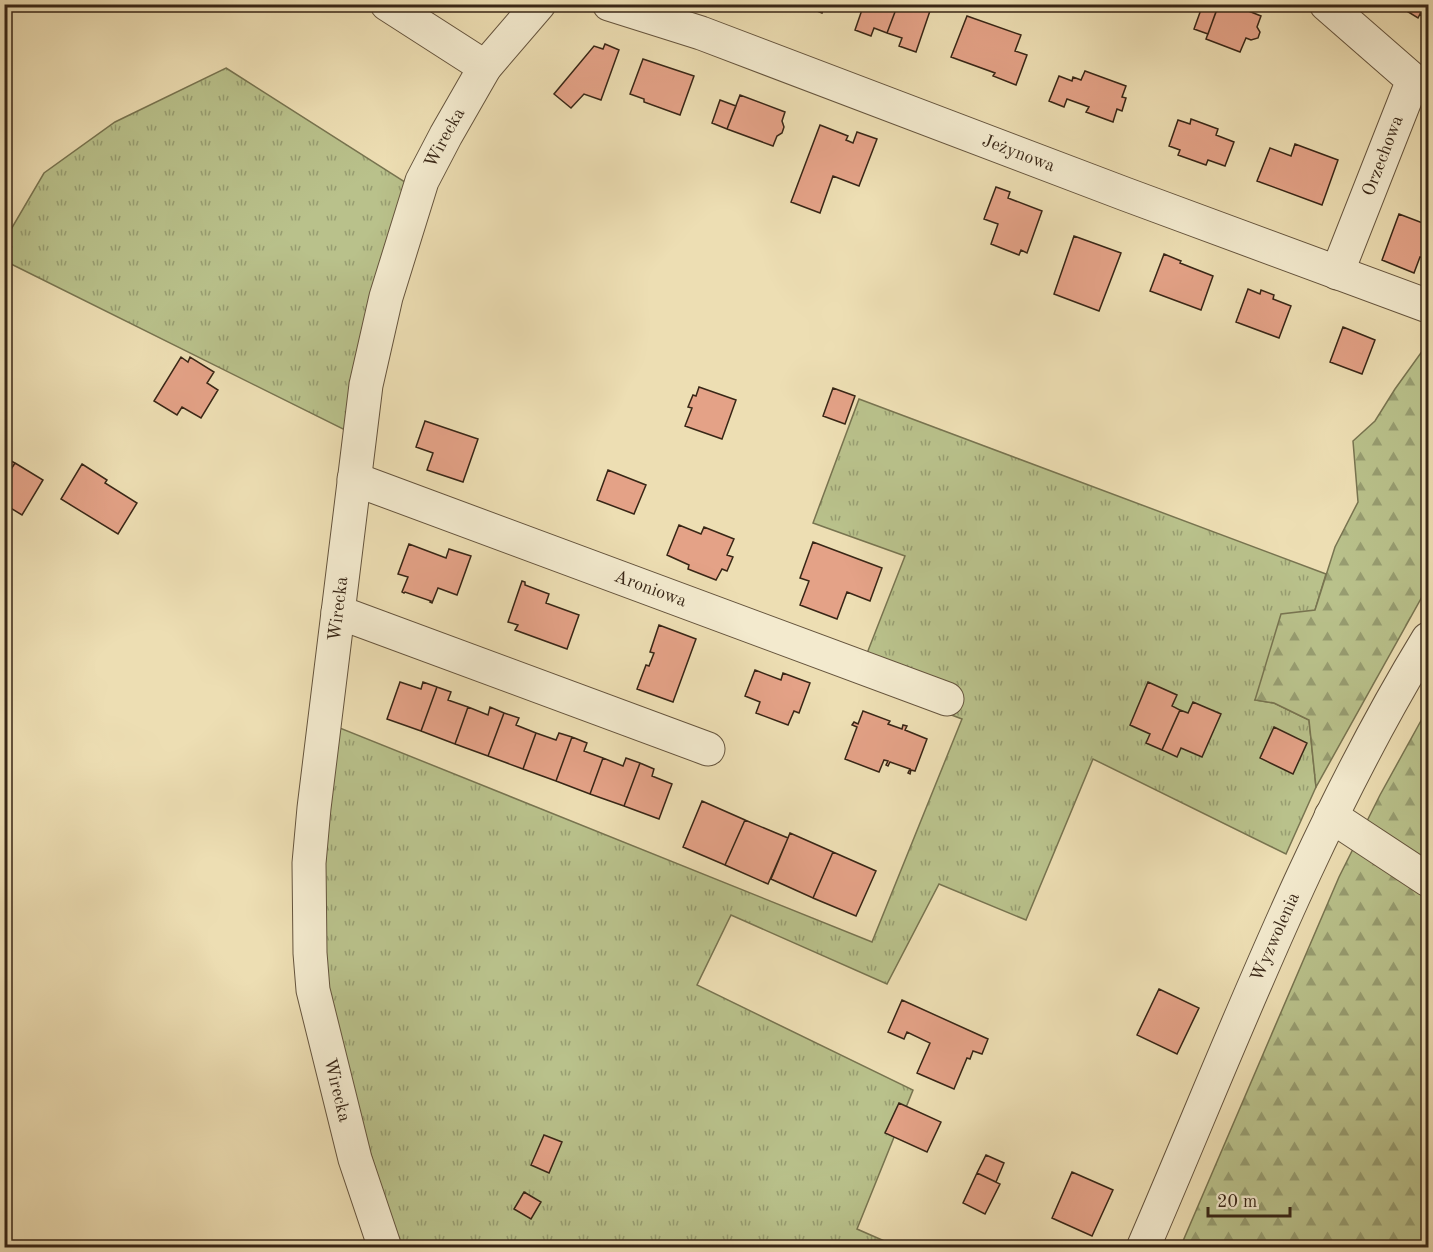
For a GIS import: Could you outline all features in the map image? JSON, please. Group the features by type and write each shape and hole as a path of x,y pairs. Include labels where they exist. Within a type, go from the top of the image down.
{"street":[{"path":"387,4 485,67"},
{"name":"Wirecka","path":"385,1248 355,1159 313,990 310,953 309,863 314,808 354,479 366,385 377,333 422,181 485,67 540,4"},
{"name":"Jeżynowa","path":"609,4 701,33 1428,306"},
{"name":"Orzechowa","path":"1326,4 1413,80 1337,273"},
{"name":"Aroniowa","path":"354,479 947,699"},
{"path":"338,612 708,749"},
{"name":"Wyzwolenia","path":"1143,1248 1279,927 1331,816 1400,686 1428,639"},
{"path":"1331,816 1428,880"}],"green space":[{"path":"226,68 405,182 347,431 5,261 10,231 44,173 115,122"},
{"path":"1428,343 1428,586 1316,787 1309,720 1274,703 1255,700 1281,614 1315,610 1335,547 1358,502 1353,441 1375,421"},
{"path":"859,399 1326,574 1315,610 1255,700 1274,703 1309,720 1316,787 1286,854 1093,759 1026,920 939,884 887,984 731,915 697,985 913,1090 857,1229 898,1247 400,1247 342,1063 323,987 321,924 335,726 872,942 962,719 857,679 905,556 813,523"},
{"path":"1428,708 1428,1247 1180,1248 1339,877 1380,795"}],"building":[{"path":"799,4 825,4 822,13"},
{"path":"864,4 898,4 887,33 874,28 871,36 855,30"},
{"path":"898,4 932,5 916,52 899,46 902,38 887,33"},
{"path":"1203,4 1218,6 1208,34 1194,29"},
{"path":"1219,4 1231,4 1261,16 1257,27 1260,32 1258,38 1251,40 1246,38 1240,52 1206,39"},
{"path":"1404,4 1425,4 1418,18 1405,10 1408,6"},
{"path":"1425,4 1428,4 1428,19 1420,14"},
{"path":"967,16 1021,35 1015,51 1027,55 1016,85 993,76 995,73 951,57"},
{"path":"605,44 619,50 601,100 584,94 571,108 554,94 594,46 603,49"},
{"path":"643,59 694,76 680,115 644,102 644,99 630,94"},
{"path":"1085,71 1126,86 1122,97 1126,98 1122,111 1117,109 1113,122 1086,112 1089,107 1067,99 1064,107 1049,101 1059,76 1072,81 1073,77 1081,80"},
{"path":"740,95 785,112 782,133 777,136 773,146 727,129"},
{"path":"720,100 736,106 727,129 712,123"},
{"path":"1191,119 1218,129 1216,135 1234,142 1225,166 1208,160 1206,165 1178,155 1180,150 1169,146 1178,120 1190,124"},
{"path":"820,125 848,136 846,140 853,143 857,132 877,139 859,186 833,176 820,213 791,202"},
{"path":"1295,144 1338,160 1322,205 1257,181 1270,148 1291,156"},
{"path":"996,187 1010,192 1008,198 1042,211 1027,253 1021,250 1019,255 991,244 998,224 984,219"},
{"path":"1399,214 1428,225 1428,253 1426,259 1420,257 1414,273 1382,260"},
{"path":"1074,236 1121,253 1099,311 1054,294"},
{"path":"1164,254 1213,276 1201,310 1150,291"},
{"path":"1248,289 1260,294 1261,290 1274,295 1273,299 1291,306 1279,338 1236,322"},
{"path":"1343,327 1375,340 1362,374 1330,362"},
{"path":"181,357 188,362 190,357 214,372 207,383 218,390 201,418 182,407 177,415 154,401"},
{"path":"699,387 736,400 722,439 685,426 692,408 688,407"},
{"path":"833,388 855,396 845,424 823,416"},
{"path":"425,421 478,439 463,482 427,470 433,453 416,447"},
{"path":"4,457 15,463 4,480"},
{"path":"15,463 43,480 22,515 4,504 4,480"},
{"path":"82,464 107,480 105,483 137,503 118,534 61,499"},
{"path":"608,470 646,485 634,514 597,500"},
{"path":"679,525 701,534 704,527 734,539 727,555 733,557 727,571 722,569 716,580 688,569 689,565 667,555"},
{"path":"813,542 882,568 870,601 847,592 837,619 800,605 809,581 800,578"},
{"path":"409,544 446,558 449,549 471,556 457,595 438,588 432,603 402,592 408,577 398,574"},
{"path":"522,581 525,585 549,594 546,603 579,615 567,649 515,630 518,625 508,622"},
{"path":"659,625 696,639 673,702 637,689 646,665 649,666 654,653 650,652"},
{"path":"755,670 781,680 783,673 810,683 799,713 794,711 788,725 756,713 760,702 745,696"},
{"path":"400,682 421,689 423,682 437,687 421,731 387,719"},
{"path":"1148,682 1177,695 1172,706 1180,710 1162,750 1146,743 1150,734 1130,725"},
{"path":"437,687 451,692 448,700 468,707 455,744 421,731"},
{"path":"1193,702 1221,714 1202,757 1181,748 1177,757 1162,750 1180,710 1188,713"},
{"path":"468,707 488,715 490,707 504,713 488,756 455,744"},
{"path":"863,711 890,721 888,724 902,729 903,725 907,726 905,730 927,739 915,771 911,770 910,774 908,773 910,769 890,762 888,766 886,765 888,761 884,760 879,772 845,759 857,727 852,725 854,722 858,724"},
{"path":"504,713 519,718 516,725 536,733 523,769 488,756"},
{"path":"1274,727 1307,743 1293,774 1260,758"},
{"path":"536,733 556,740 559,733 572,737 556,781 523,769"},
{"path":"572,737 587,743 584,751 603,758 590,794 556,781"},
{"path":"603,758 623,766 626,758 640,763 624,806 590,794"},
{"path":"640,763 654,769 652,776 672,784 659,819 624,806"},
{"path":"702,801 745,820 725,865 683,847"},
{"path":"745,820 788,838 768,884 725,865"},
{"path":"790,833 833,852 813,898 771,879"},
{"path":"833,852 876,871 856,916 813,898"},
{"path":"1159,989 1199,1008 1177,1054 1137,1035"},
{"path":"902,1000 988,1039 982,1054 973,1051 970,1059 967,1058 954,1089 917,1073 930,1043 907,1032 904,1039 888,1032"},
{"path":"899,1103 941,1122 927,1152 885,1133"},
{"path":"544,1135 562,1142 549,1173 531,1165"},
{"path":"986,1155 1004,1163 996,1182 977,1173"},
{"path":"1072,1172 1113,1190 1092,1236 1052,1218"},
{"path":"977,1173 1000,1184 985,1214 963,1203"},
{"path":"524,1192 541,1202 531,1219 514,1209"}]}
